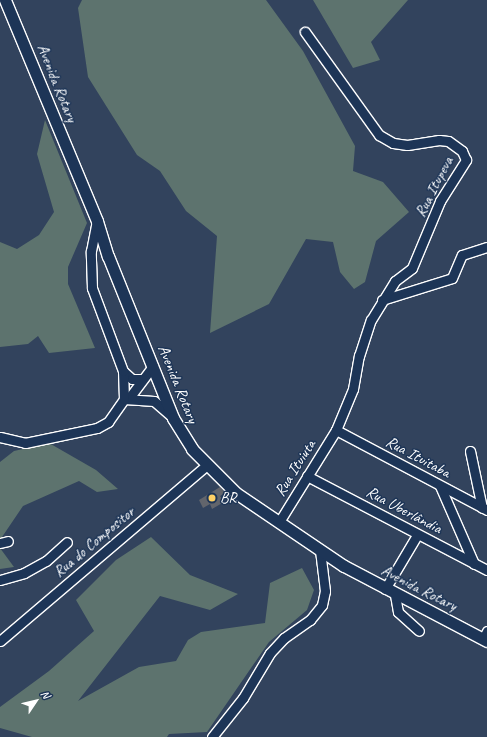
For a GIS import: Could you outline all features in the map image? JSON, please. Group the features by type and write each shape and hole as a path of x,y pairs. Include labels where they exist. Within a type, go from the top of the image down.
{"main road":[{"name":"Avenida Rotary","path":"5,0 97,221 108,256 173,418 192,449 236,493 320,550 385,590 486,637"}],"street":[{"name":"Rua Itupeva","path":"305,32 379,135 393,143 407,145 439,140 448,141 465,155 466,160 440,201 412,268 395,281 382,300 367,330 353,389 336,430"},
{"path":"97,221 90,251 92,288 124,371 127,399"},
{"path":"382,300 452,278 462,255 487,247"},
{"path":"0,437 25,443 97,428 108,422 152,366"},
{"path":"124,371 132,379 142,379"},
{"path":"127,399 154,401 173,418"},
{"name":"Rua Ituiuta","path":"279,522 336,430"},
{"name":"Rua Ituitaba","path":"336,430 485,509"},
{"path":"470,451 485,509"},
{"name":"Rua do Compositor","path":"0,641 207,465"},
{"name":"Rua Uberlândia","path":"307,476 417,535 487,570"},
{"path":"440,486 474,564"},
{"path":"385,590 417,535"},
{"path":"0,580 24,573 46,561 67,542"},
{"path":"212,737 243,698 270,653 284,638 310,620 322,605 325,591 320,550"},
{"path":"395,595 398,612 419,631"}],"green space":[{"path":"82,0 266,0 303,51 355,146 353,171 383,182 409,212 376,241 365,282 354,289 340,272 333,242 306,239 269,304 210,333 217,236 186,211 160,171 137,155 88,77 78,8"},
{"path":"313,0 408,0 371,42 380,60 353,68"},
{"path":"45,120 87,223 68,267 68,284 95,348 49,353 38,336 28,344 0,347 0,242 17,249 39,235 54,212 37,154"},
{"path":"49,443 96,470 118,489 97,492 79,481 23,506 0,540 0,462 14,451"},
{"path":"151,537 190,575 238,594 210,610 160,596 78,701 139,667 176,661 188,640 201,632 265,623 270,583 302,568 314,590 307,610 269,642 207,732 169,734 167,737 32,737 0,728 0,707 49,671 94,631 76,600 116,560"},
{"path":"0,548 14,567 0,569"}],"building":[{"name":"BR","path":"220,487 225,493 220,496 224,502 212,509 210,504 203,508 199,500"}],"place":[{"name":"BR","path":"212,498"}]}
